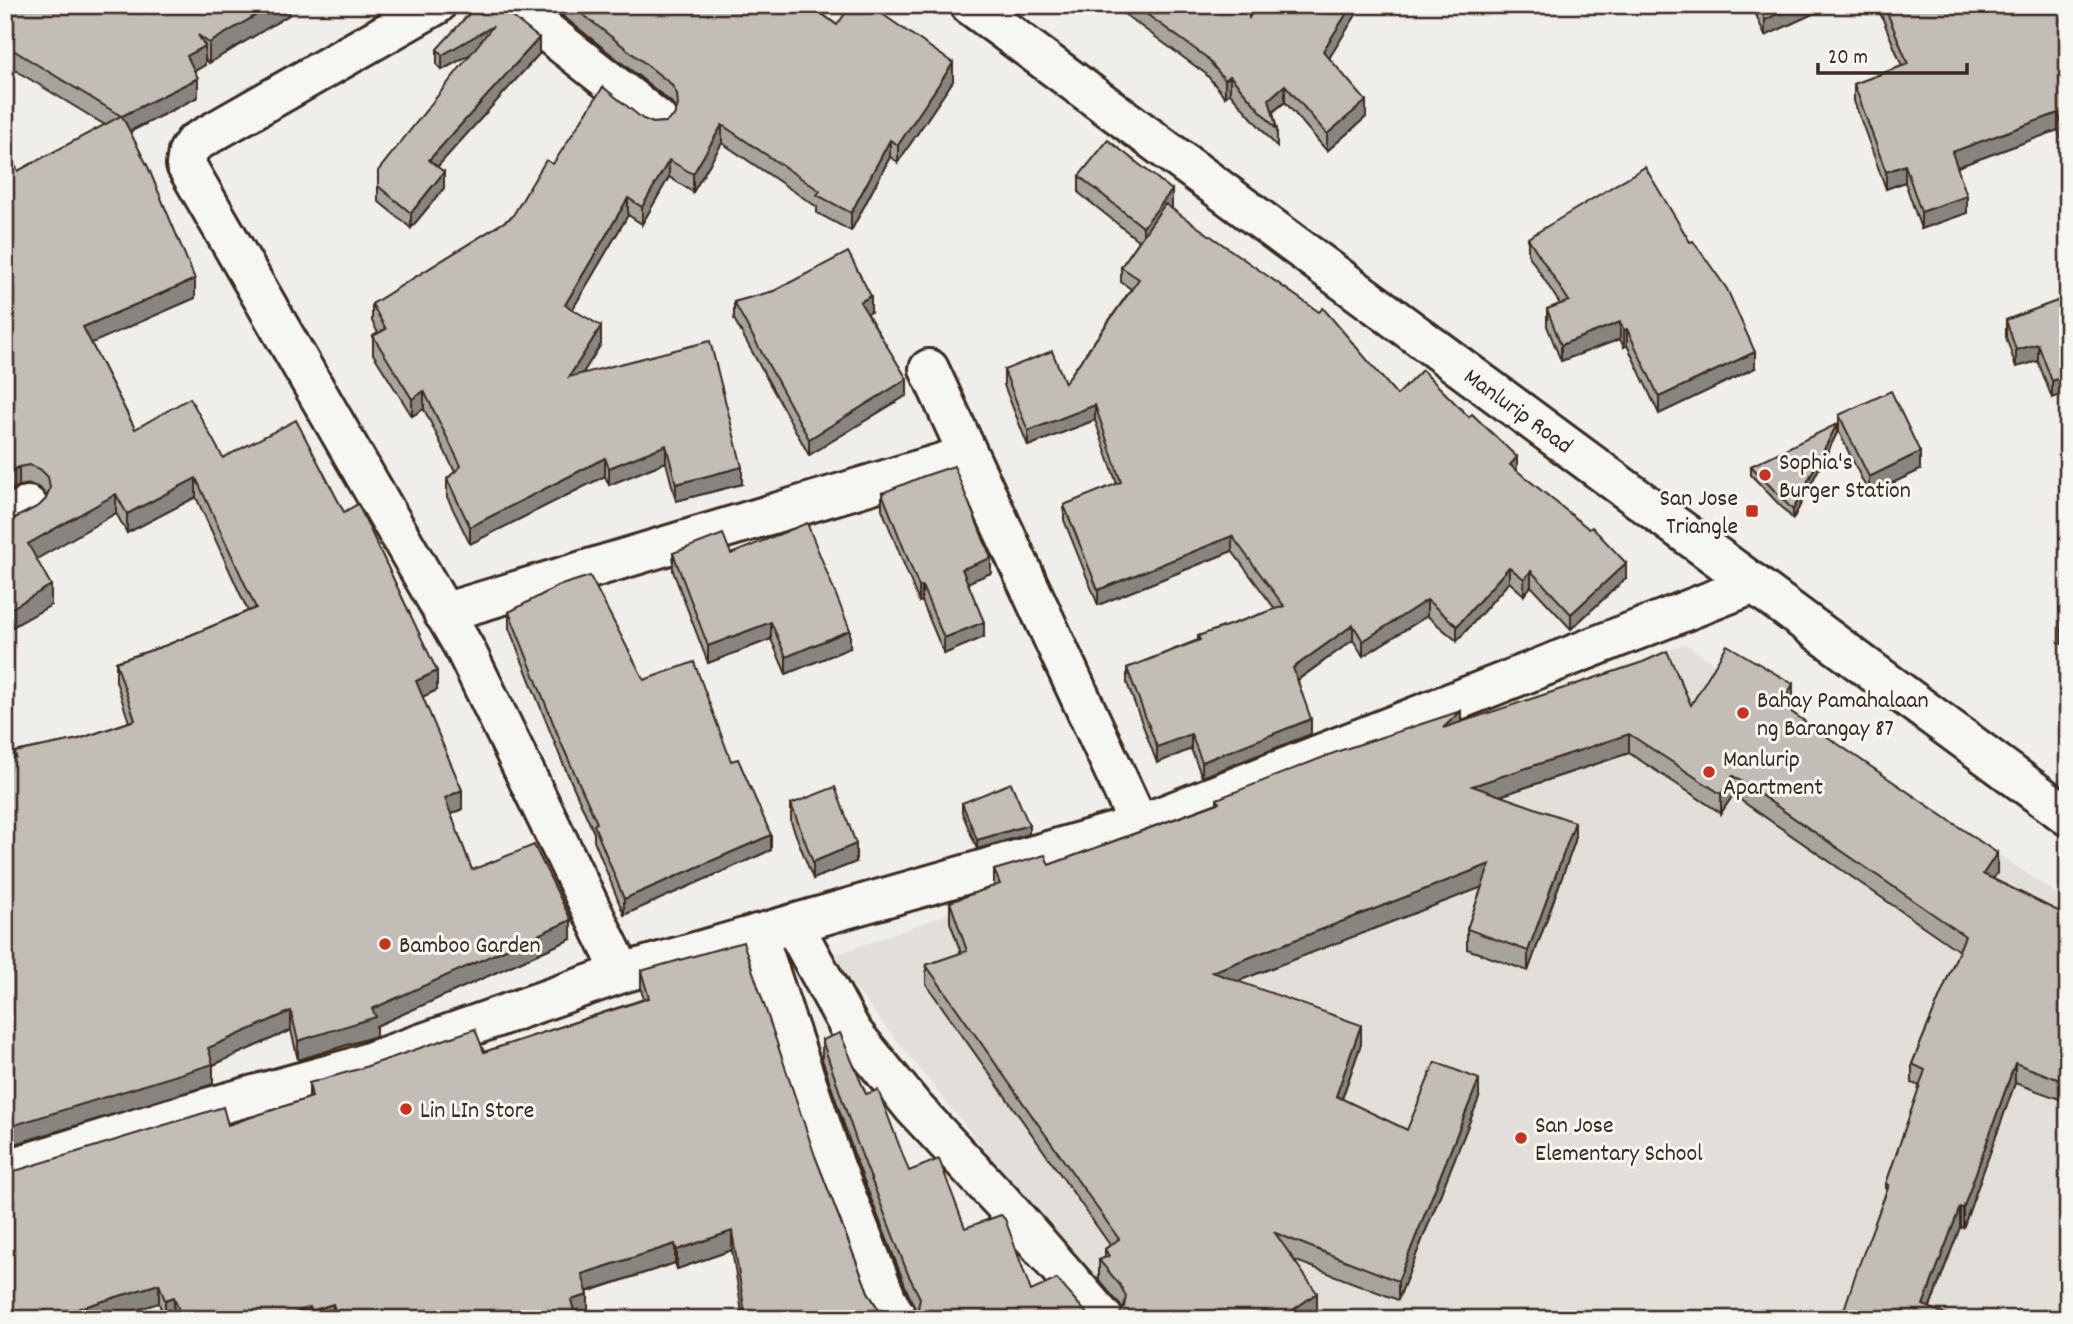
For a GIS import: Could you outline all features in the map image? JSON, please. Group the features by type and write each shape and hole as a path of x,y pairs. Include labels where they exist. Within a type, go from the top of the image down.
{"street":[{"path":"436,5 194,143 188,152 186,165 466,651 622,973"},
{"path":"513,5 657,119"},
{"name":"Manlurip Road","path":"970,5 2068,816"},
{"path":"929,369 1139,825"},
{"path":"443,613 968,455"},
{"path":"5,1170 174,1117 352,1068 622,973 1139,825 1754,584"},
{"path":"775,929 835,1167 888,1303 898,1319"},
{"path":"775,929 852,1032 914,1108 1019,1221 1104,1319"}],"shaded area":[{"name":"San Jose Elementary School","path":"1685,644 2068,901 2068,1319 1120,1319 830,957"}],"building":[{"path":"5,5 273,5 209,43 198,35 205,46 187,56 198,78 122,116 148,167 195,279 83,327 135,429 190,398 223,458 296,420 344,512 358,504 437,671 416,681 462,790 445,798 472,870 534,845 571,920 372,1009 376,1017 298,1041 291,1011 208,1048 213,1064 5,1128 5,1087 10,1086 5,1067 5,760 16,757 15,752 79,739 135,720 116,662 167,645 256,608 196,478 127,514 116,494 28,544 51,585 5,612 5,520 39,506 46,499 50,488 48,477 40,469 30,465 5,474 5,148 18,171 121,116 5,45"},
{"path":"477,5 498,5 539,38 429,160 444,172 411,213 378,186 378,171 493,26 442,55 437,49"},
{"path":"571,5 810,5 837,25 851,5 869,5 953,63 898,145 890,140 851,213 817,195 820,191 722,125 693,174 669,160 642,207 628,198 565,305 601,326 569,377 710,341 742,467 676,484 666,445 609,468 605,458 470,527 447,479 461,466 424,391 412,399 373,336 386,329 372,304 512,217 546,160 553,164 603,87 643,119 653,123 666,122 674,116 678,105 677,94 671,84"},
{"path":"1134,5 1246,5 1249,18 1257,5 1352,5 1323,51 1366,101 1327,134 1285,85 1269,99 1277,130 1230,76 1225,80 1206,57"},
{"path":"1759,5 1796,5 1765,20"},
{"path":"1884,5 1999,5 2001,12 2016,5 2068,5 2068,138 2058,113 1952,152 1967,196 1921,212 1905,165 1886,172 1854,84 1908,64"},
{"path":"1108,140 1172,190 1143,227 1079,176"},
{"path":"1645,167 1690,242 1693,241 1727,289 1755,352 1659,397 1627,329 1624,330 1620,322 1561,345 1547,309 1569,301 1528,238"},
{"path":"1165,204 1319,312 1323,308 1397,395 1422,370 1469,417 1472,414 1517,457 1510,465 1589,529 1592,527 1626,563 1571,614 1531,571 1524,579 1509,567 1457,626 1427,600 1363,641 1353,625 1293,668 1311,719 1202,762 1191,734 1157,747 1127,668 1200,640 1198,636 1284,606 1232,536 1098,590 1064,505 1121,482 1095,405 1028,431 1004,370 1052,351 1065,383 1139,279 1121,267"},
{"path":"848,252 871,296 860,302 907,379 809,439 734,302 774,291"},
{"path":"2068,297 2068,375 2052,381 2038,344 2016,350 2006,320"},
{"path":"1891,391 1920,452 1869,477 1839,415"},
{"path":"1837,424 1793,510 1751,466"},
{"path":"954,466 991,558 962,569 984,622 944,638 922,586 919,587 882,493"},
{"path":"807,523 850,630 786,657 771,622 708,646 673,553 723,534 731,554"},
{"path":"2068,538 2068,614 2061,613"},
{"path":"590,576 644,680 694,662 731,761 738,759 771,835 624,899 594,825 597,823 562,745 509,612 558,586"},
{"path":"1727,645 1793,684 1781,705 1997,853 1983,874 2068,916 2068,1083 2015,1063 1963,1209 1960,1207 1923,1305 1958,1319 1841,1319 1889,1185 1886,1184 1925,1070 1912,1064 1965,936 1733,776 1721,794 1629,734 1472,786 1575,822 1528,951 1467,929 1490,864 1212,972 1361,1025 1336,1096 1407,1130 1435,1062 1479,1079 1398,1281 1275,1233 1317,1293 1280,1319 1114,1319 1124,1307 1126,1296 1099,1260 1109,1256 1105,1249 1119,1239 926,965 967,951 950,902 1000,884 994,870 1045,855 1049,865 1219,803 1217,799 1339,751 1461,711 1443,728 1643,662 1667,651 1691,705"},
{"path":"1011,783 1029,825 977,840 962,803"},
{"path":"835,787 856,844 813,862 791,804"},
{"path":"743,942 815,1156 868,1292 880,1312 888,1319 746,1319 732,1231 677,1250 675,1244 582,1274 588,1295 571,1300 576,1319 471,1319 469,1311 448,1319 338,1319 333,1304 311,1311 310,1307 278,1319 182,1319 174,1297 165,1300 159,1284 44,1319 5,1319 5,1172 223,1107 228,1125 312,1097 309,1083 359,1069 475,1029 484,1052 649,998 641,971"},
{"path":"840,1033 866,1094 878,1090 909,1171 939,1159 965,1228 1001,1215 1005,1219 1031,1291 1057,1279 1088,1315 1095,1319 909,1319 918,1309 920,1298 908,1274 856,1140 822,1040"}],"place":[{"name":"Sophia's Burger Station","path":"1765,475"},
{"name":"San Jose Triangle","path":"1752,511"},
{"name":"Bahay Pamahalaan ng Barangay 87","path":"1743,713"},
{"name":"Manlurip Apartment","path":"1709,772"},
{"name":"Bamboo Garden","path":"385,944"},
{"name":"Lin LIn Store","path":"406,1109"},
{"name":"San Jose Elementary School","path":"1521,1138"}]}
